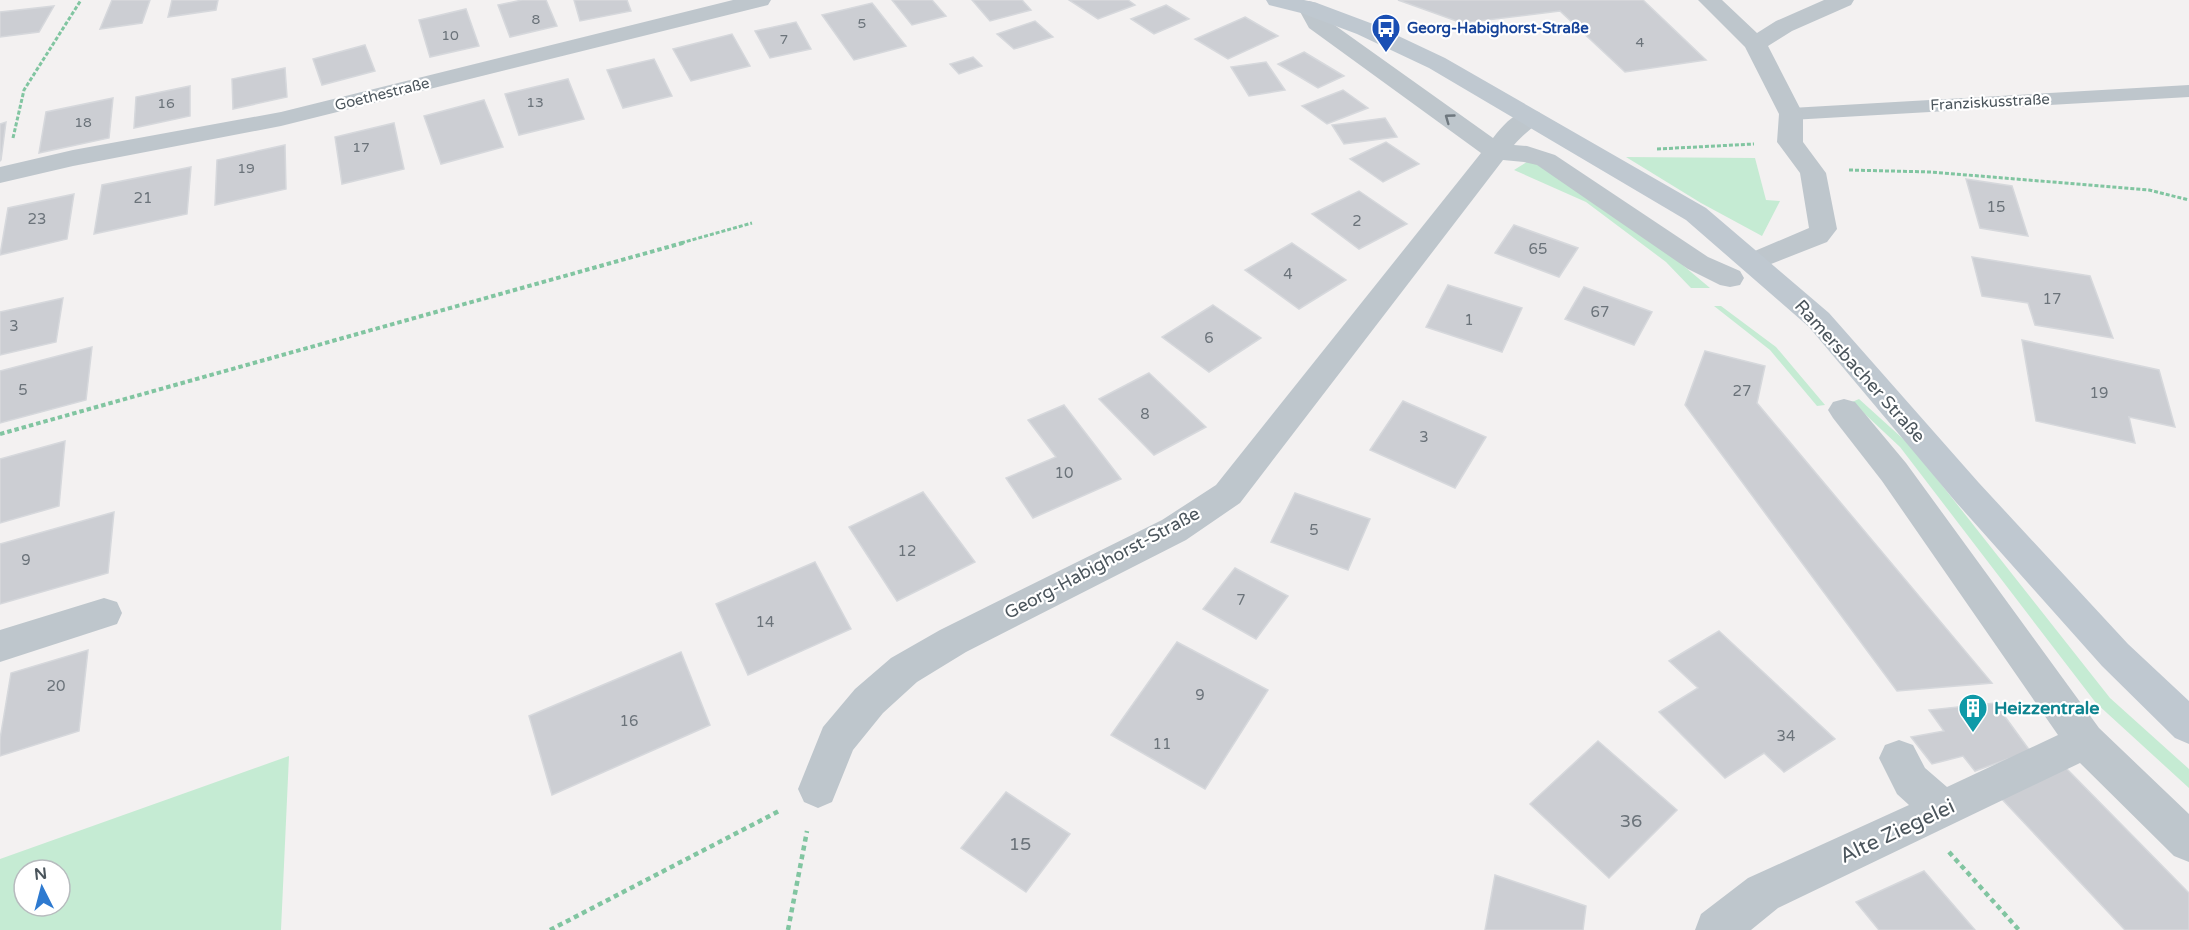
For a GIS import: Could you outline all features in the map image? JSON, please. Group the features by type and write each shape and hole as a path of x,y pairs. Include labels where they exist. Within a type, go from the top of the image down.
{"main road":[{"name":"Ramersbacher Straße","path":"1277,0 1310,8 1365,29 1437,63 1696,214 1742,270 1819,321 1967,492 2115,655 2189,726"}],"street":[{"name":"Goethestraße","path":"1,183 73,158 281,119 760,0"},
{"path":"1310,8 1317,23 1497,152 1527,154 1546,160 1698,263 1742,270 1817,236 1823,229 1813,173 1790,142 1791,114 1755,44 1708,0"},
{"path":"1755,44 1784,26 1843,0"},
{"name":"Georg-Habighorst-Straße","path":"818,789 837,740 869,701 904,670 953,640 1174,530 1228,494 1515,127 1530,117"},
{"path":"1844,410 1894,472 2085,741 2189,842"},
{"path":"0,646 104,613"},
{"name":"Alte Ziegelei","path":"1717,930 1763,893 2085,741"},
{"path":"1899,758 1932,815"}],"lane":[{"name":"Franziskusstraße","path":"1791,114 2189,91"}],"path":[{"path":"1,183 24,90 81,0"},
{"path":"1600,158 1614,152 1790,142"},
{"path":"1813,173 1875,169 1931,172 2149,190 2189,200"},
{"path":"0,434 752,223"},
{"path":"550,930 729,838 818,789"},
{"path":"788,930 801,854 818,789"},
{"path":"1932,815 2019,930"}],"green space":[{"path":"1626,157 1755,158 1766,200 1780,201 1762,236 1701,203"},
{"path":"1533,158 1641,230 1710,288 1691,288 1666,262 1586,202 1514,170"},
{"path":"1714,306 1721,306 1776,347 1825,405 1817,406 1770,350"},
{"path":"1859,399 1911,446 2110,698 2189,769 2189,788 2096,703 1900,447 1852,402"},
{"path":"289,756 281,930 0,930 0,859"}],"building":[{"path":"112,0 150,0 142,23 100,29"},
{"path":"172,0 218,0 216,10 168,17"},
{"path":"522,0 546,0 557,26 510,37 498,5"},
{"path":"574,0 627,0 631,11 580,21"},
{"path":"892,0 932,0 946,16 912,25"},
{"path":"972,0 1022,0 1031,10 990,21"},
{"path":"1069,0 1128,0 1135,5 1098,19"},
{"path":"1398,0 1643,0 1706,60 1625,72 1560,11 1462,23"},
{"path":"872,3 906,46 854,60 822,15"},
{"path":"1166,5 1189,19 1154,34 1131,19"},
{"path":"54,6 39,32 0,37 0,12"},
{"path":"466,9 479,46 430,57 419,20"},
{"path":"1245,17 1278,36 1228,59 1195,39"},
{"path":"1035,21 1053,37 1014,49 997,34"},
{"path":"796,22 811,49 770,58 755,31"},
{"path":"732,34 750,66 691,81 673,49"},
{"path":"365,45 375,71 322,85 313,59"},
{"path":"1304,52 1344,76 1318,88 1278,64"},
{"path":"973,57 982,66 959,74 950,64"},
{"path":"654,59 672,96 623,108 607,70"},
{"path":"1266,62 1285,90 1249,96 1231,67"},
{"path":"285,68 287,97 233,109 232,79"},
{"path":"568,79 584,119 519,135 505,94"},
{"path":"190,86 190,116 134,128 136,97"},
{"path":"1343,90 1368,108 1327,124 1302,106"},
{"path":"113,98 109,138 39,153 46,112"},
{"path":"484,100 503,147 441,164 424,116"},
{"path":"1385,118 1397,137 1344,144 1332,125"},
{"path":"6,122 1,160 0,161 0,124"},
{"path":"394,123 404,169 342,184 335,137"},
{"path":"1386,142 1419,164 1383,182 1350,159"},
{"path":"285,145 286,189 215,205 217,160"},
{"path":"191,167 187,214 94,234 102,185"},
{"path":"1966,179 2012,186 2028,236 1980,228"},
{"path":"1359,191 1407,224 1359,249 1312,214"},
{"path":"74,194 67,239 0,255 8,208"},
{"path":"1514,225 1578,248 1559,277 1495,253"},
{"path":"1292,243 1346,280 1299,309 1245,270"},
{"path":"1972,257 2090,276 2113,338 2035,325 2028,303 1982,296"},
{"path":"1448,285 1522,308 1502,352 1426,327"},
{"path":"1584,287 1652,312 1634,345 1565,319"},
{"path":"63,298 56,342 0,355 0,312"},
{"path":"1213,305 1261,338 1209,372 1162,337"},
{"path":"2022,340 2159,370 2175,427 2129,417 2135,443 2036,421"},
{"path":"92,347 86,400 0,423 0,371"},
{"path":"1705,351 1765,366 1757,403 1992,683 1897,691 1685,405"},
{"path":"1149,373 1206,427 1154,455 1099,399"},
{"path":"1403,401 1486,437 1455,488 1370,450"},
{"path":"1064,405 1121,479 1033,518 1006,478 1056,457 1028,420"},
{"path":"65,441 59,506 0,523 0,459"},
{"path":"923,492 975,562 897,601 849,527"},
{"path":"1295,493 1370,519 1348,570 1271,542"},
{"path":"114,512 108,573 0,604 0,544"},
{"path":"815,562 851,629 748,675 716,604"},
{"path":"1235,568 1288,596 1256,639 1203,609"},
{"path":"1719,631 1835,739 1784,772 1764,753 1725,778 1659,712 1698,688 1669,661"},
{"path":"1177,642 1268,690 1205,789 1111,735"},
{"path":"88,650 79,731 0,756 0,739 11,673"},
{"path":"681,652 710,725 552,795 529,716"},
{"name":"Heizzentrale","path":"1995,703 2030,751 1975,771 1963,756 1932,764 1911,737 1944,731 1929,710"},
{"path":"1598,741 1677,810 1609,878 1530,804"},
{"path":"2064,766 2189,893 2189,930 2125,930 1998,795"},
{"path":"1006,792 1070,834 1026,892 961,848"},
{"path":"1924,871 1975,930 1879,930 1856,902"},
{"path":"1495,875 1586,906 1583,930 1485,930"}],"place":[{"name":"Georg-Habighorst-Straße","path":"1386,54"},
{"name":"Heizzentrale","path":"1973,734"}]}
